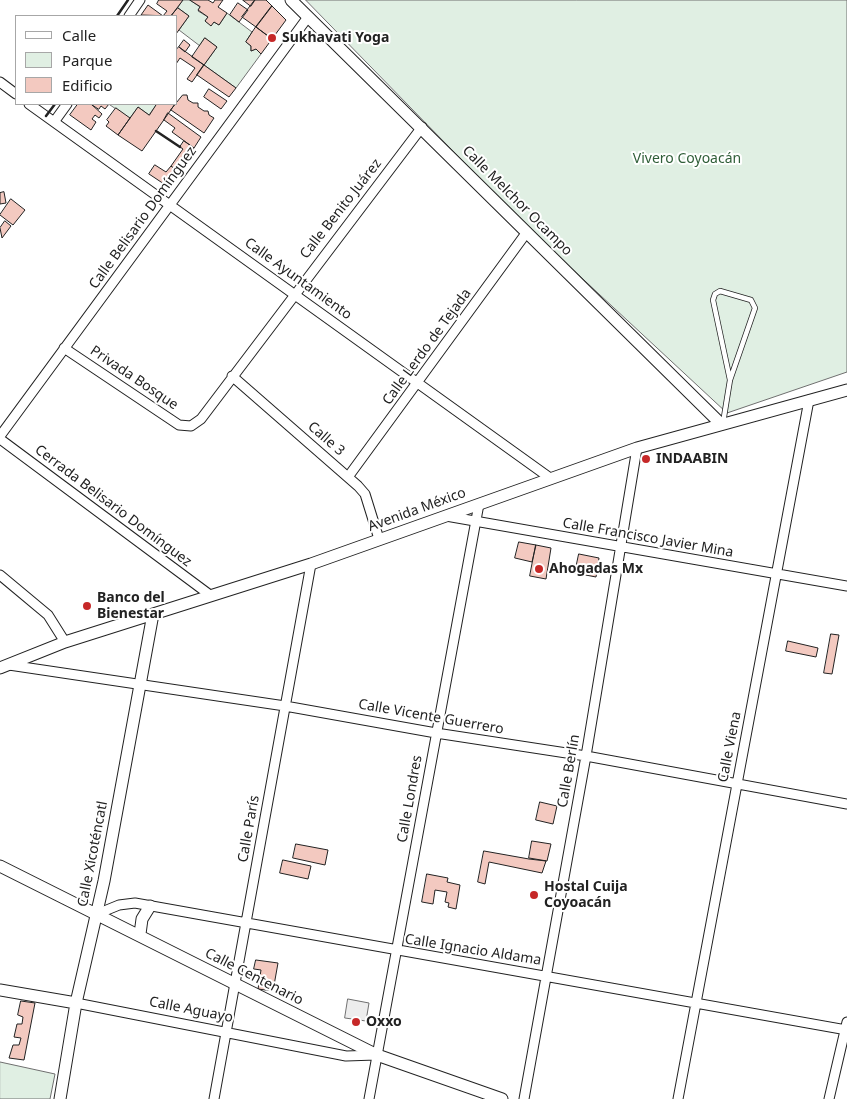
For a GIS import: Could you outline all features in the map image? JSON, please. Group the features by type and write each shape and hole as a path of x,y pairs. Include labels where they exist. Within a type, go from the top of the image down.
{"street":[{"path":"130,15 140,0"},
{"name":"Calle Melchor Ocampo","path":"291,0 722,424"},
{"name":"Calle Belisario Domínguez","path":"0,438 308,16"},
{"path":"0,82 15,93"},
{"name":"Calle Ayuntamiento","path":"30,105 550,478"},
{"path":"54,122 66,105"},
{"name":"Calle Benito Juárez","path":"191,426 201,418 294,293 422,127"},
{"name":"Calle Lerdo de Tejada","path":"348,477 527,232"},
{"name":"Privada Bosque","path":"64,348 179,425 191,426"},
{"name":"Calle 3","path":"232,376 365,494 379,539"},
{"name":"Avenida México","path":"5,666 65,642 311,564 638,448 847,390"},
{"name":"Calle Viena","path":"678,1099 809,400"},
{"name":"Cerrada Belisario Domínguez","path":"0,438 210,595"},
{"name":"Calle Berlín","path":"524,1099 586,756 638,448"},
{"name":"Calle Londres","path":"369,1099 479,504"},
{"name":"Calle Francisco Javier Mina","path":"444,516 847,586"},
{"name":"Calle París","path":"214,1099 311,564"},
{"path":"0,575 48,615 65,642"},
{"name":"Calle Xicoténcatl","path":"60,1099 76,1003 97,914 153,614"},
{"name":"Calle Vicente Guerrero","path":"5,666 140,683 286,706 436,733 586,756 847,804"},
{"name":"Calle Centenario","path":"0,866 140,934 235,985 377,1055 502,1099"},
{"name":"Calle Ignacio Aldama","path":"97,914 120,905 135,903 397,951 846,1027"},
{"path":"140,934 142,918 150,906"},
{"name":"Calle Aguayo","path":"0,990 346,1056 377,1055"},
{"path":"830,1099 846,1027"}],"lane":[{"path":"722,424 730,380 754,304 751,300 720,291 715,294 713,300 730,380"}],"green space":[{"path":"183,0 190,0 200,7 198,11 208,17 205,21 211,25 214,22 219,25 227,13 252,32 246,42 251,46 251,51 256,49 261,54 236,88 204,65 217,47 205,38 200,46 179,30 189,16 178,8"},
{"name":"Vivero Coyoacán","path":"306,0 847,0 847,372 727,413 529,229"},
{"path":"110,105 156,105 149,115 138,107 130,118"},
{"path":"0,1062 55,1074 50,1099 0,1099"}],"shaded area":[{"path":"348,999 369,1003 366,1021 345,1018"}],"building":[{"path":"159,0 183,0 172,15 164,15 167,11 157,4"},
{"path":"190,0 208,0 213,3 215,0 223,0 218,7 227,13 219,25 214,22 211,26 205,21 208,17 198,10 200,7"},
{"path":"243,0 255,0 251,6"},
{"path":"255,0 266,0 272,6 256,27 242,17"},
{"path":"238,3 248,10 239,22 230,15"},
{"path":"148,5 162,15 141,15"},
{"path":"272,6 286,20 272,39 256,27"},
{"path":"178,8 189,16 178,31 178,15 172,15"},
{"path":"256,27 272,39 261,54 256,49 251,51 251,46 246,42"},
{"path":"205,38 217,47 204,65 192,57"},
{"path":"184,40 190,45 185,52 179,47"},
{"path":"178,48 204,65 192,82 187,79 195,68 180,58 178,61"},
{"path":"204,65 236,88 229,97 197,75"},
{"path":"209,89 227,101 221,109 204,97"},
{"path":"183,95 187,95 188,100 198,103 198,107 208,111 209,115 214,118 204,133 171,110 175,105 178,105 178,101"},
{"path":"77,105 92,105 102,114 99,118 95,115 92,119 96,122 91,130 70,115"},
{"path":"93,105 108,105 105,109 101,106 99,109"},
{"path":"156,105 174,105 142,151 118,135 138,107 149,115"},
{"path":"116,108 130,118 118,135 106,126 109,122 107,120"},
{"path":"168,113 201,137 194,148 172,132 175,128 164,120"},
{"path":"184,141 194,148 177,171 171,166 183,149 180,147"},
{"path":"155,165 166,172 171,166 177,171 167,186 149,174"},
{"path":"4,192 6,203 0,204 0,193"},
{"path":"11,199 25,210 13,225 0,215"},
{"path":"5,221 11,226 2,238 0,228"},
{"path":"519,542 536,545 532,562 515,558"},
{"name":"Ahogadas Mx","path":"536,545 551,548 546,579 530,576"},
{"path":"579,554 599,558 596,577 575,573"},
{"path":"831,634 839,635 832,674 824,673"},
{"path":"788,641 818,648 816,657 786,651"},
{"path":"540,802 557,806 553,824 536,820"},
{"path":"532,841 551,844 547,861 529,858"},
{"path":"296,844 328,850 325,865 293,858"},
{"path":"484,851 546,861 542,873 489,862 485,884 478,882"},
{"path":"283,860 311,866 308,879 280,873"},
{"path":"427,874 448,878 447,882 460,885 456,909 448,907 449,903 445,902 447,892 435,890 433,904 422,902"},
{"path":"256,960 278,963 273,991 258,989 261,970 254,969"},
{"path":"21,1001 35,1003 24,1060 9,1058 13,1045 19,1045 21,1038 14,1037 17,1024 22,1024 23,1017 18,1015"}],"wall":[{"path":"118,15 128,0"},
{"path":"46,116 54,105"},
{"path":"156,131 180,147"}],"place":[{"name":"Sukhavati Yoga","path":"272,38"},
{"name":"INDAABIN","path":"646,459"},
{"name":"Ahogadas Mx","path":"539,569"},
{"name":"Banco del Bienestar","path":"87,606"},
{"name":"Hostal Cuija Coyoacán","path":"534,895"},
{"name":"Oxxo","path":"356,1022"}]}
